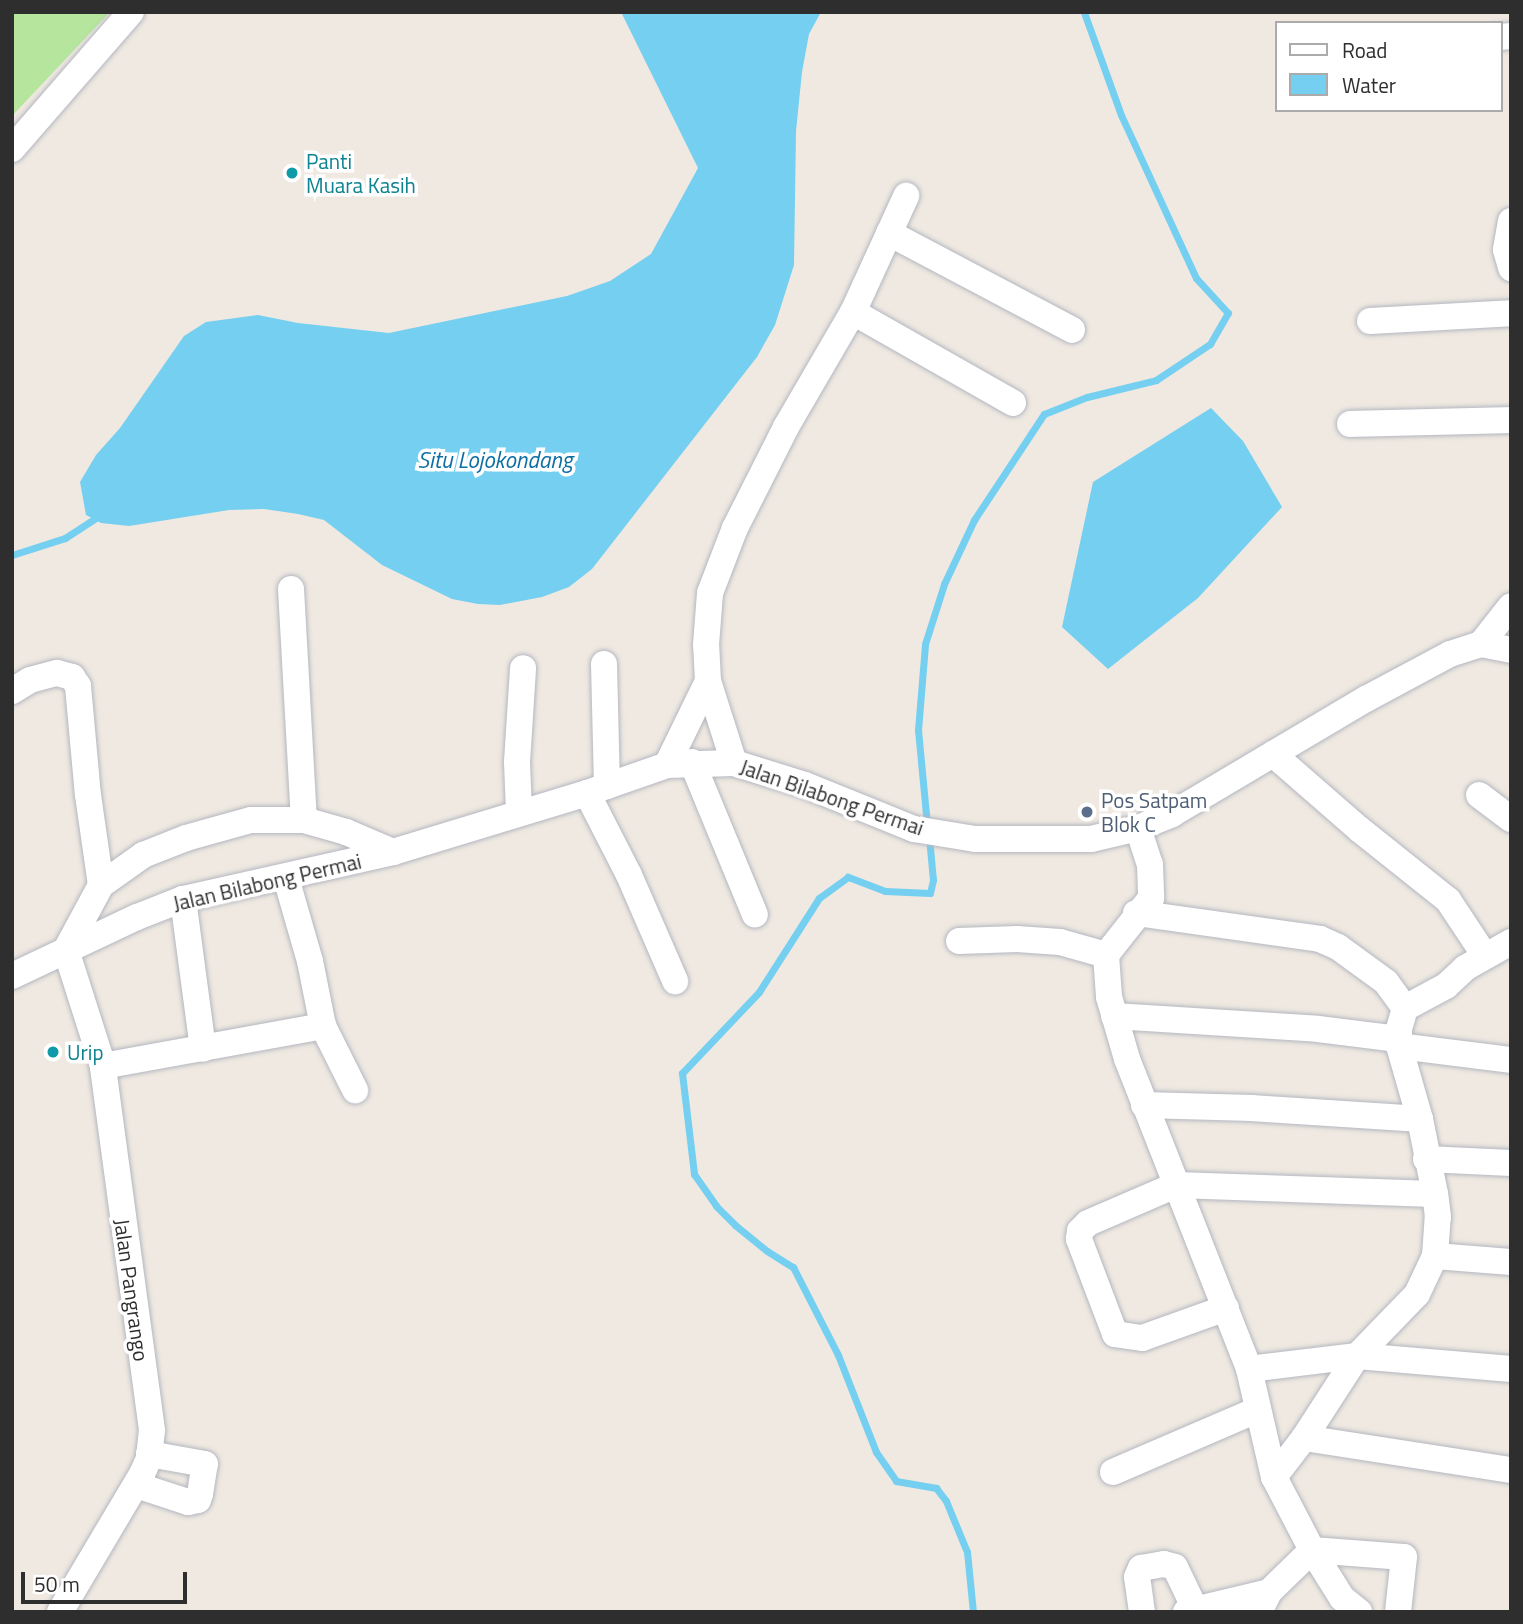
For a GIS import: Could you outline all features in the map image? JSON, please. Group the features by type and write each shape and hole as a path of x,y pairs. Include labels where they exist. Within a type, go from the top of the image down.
{"street":[{"path":"12,149 131,12"},
{"path":"734,763 708,681 706,645 710,593 730,541 786,427 853,312 906,195"},
{"path":"1511,221 1506,250 1511,268"},
{"path":"889,233 1072,330"},
{"path":"853,312 1013,403"},
{"path":"1370,321 1511,313"},
{"path":"1350,424 1511,420"},
{"path":"291,589 304,820"},
{"path":"1511,606 1481,644 1511,650"},
{"name":"Jalan Bilabong Permai","path":"12,976 183,899 393,852 679,763 734,763 804,785 914,829 975,839 1091,839 1138,828 1172,814 1450,654 1481,644"},
{"path":"604,664 597,790 629,875 675,981"},
{"path":"519,813 517,762 523,668"},
{"path":"12,691 30,680 57,673 72,677 78,686 88,795 101,885"},
{"path":"708,681 679,763 755,915"},
{"path":"1273,754 1359,829 1448,900 1485,956"},
{"path":"1479,794 1511,819"},
{"name":"Jalan Bilabong Permai","path":"66,950 101,885 143,855 186,838 251,820 304,820 346,832 393,852"},
{"path":"1138,828 1150,864 1151,898 1136,913 1106,955 1114,1016 1144,1105 1249,1369 1274,1477 1312,1550 1342,1598 1359,1612"},
{"path":"286,877 310,961 323,1026 355,1090"},
{"path":"183,899 202,1049"},
{"path":"1136,913 1320,939 1338,947 1386,982 1405,1008 1399,1042 1420,1119 1435,1194 1438,1217 1435,1256 1417,1294 1357,1356 1304,1438 1274,1477"},
{"path":"959,941 1017,939 1060,942 1106,955"},
{"path":"1405,1008 1446,986 1485,956 1511,942"},
{"name":"Jalan Pangrango","path":"60,1612 136,1485 149,1454 152,1430 103,1066 66,950"},
{"path":"1114,1016 1318,1029 1511,1060"},
{"path":"103,1066 323,1026"},
{"path":"1144,1105 1252,1108 1420,1119"},
{"path":"1426,1159 1511,1163"},
{"path":"1226,1308 1142,1338 1115,1334 1079,1239 1080,1231 1088,1223 1176,1185 1435,1194"},
{"path":"1435,1256 1511,1262"},
{"path":"1249,1369 1357,1356 1511,1369"},
{"path":"1113,1472 1257,1410"},
{"path":"1304,1438 1511,1470"},
{"path":"136,1485 188,1502 198,1500 207,1472 205,1464 149,1454"},
{"path":"1142,1612 1138,1577 1141,1568 1164,1563 1175,1567 1190,1610 1264,1602 1312,1550"},
{"path":"1312,1550 1404,1557 1398,1612"}],"green space":[{"path":"12,12 110,12 12,116"}],"water":[{"name":"Situ Lojokondang","path":"621,12 821,12 809,34 802,72 796,131 794,265 775,325 757,357 592,569 569,587 542,597 500,605 478,604 452,599 382,565 324,520 298,514 264,509 229,510 129,526 101,523 86,515 80,482 96,455 120,428 184,336 206,322 258,315 298,323 389,333 567,296 610,281 651,254 698,168"},
{"path":"1211,408 1243,441 1282,507 1198,598 1108,669 1062,627 1093,482"}],"waterway":[{"path":"927,825 918,730 925,644 944,584 974,520 1044,414 1087,397 1156,380 1210,344 1228,313 1196,278 1121,115 1084,12"},
{"path":"12,555 65,538 97,517"},
{"path":"929,837 933,880 930,893 885,891 848,877 819,898 759,992 682,1073 694,1174 716,1206 735,1225 767,1251 793,1267 838,1355 876,1452 896,1481 936,1488 946,1501 967,1552 973,1612"}],"place":[{"name":"Panti Muara Kasih","path":"292,173"},
{"name":"Pos Satpam Blok C","path":"1087,812"},
{"name":"Urip","path":"53,1052"}]}
